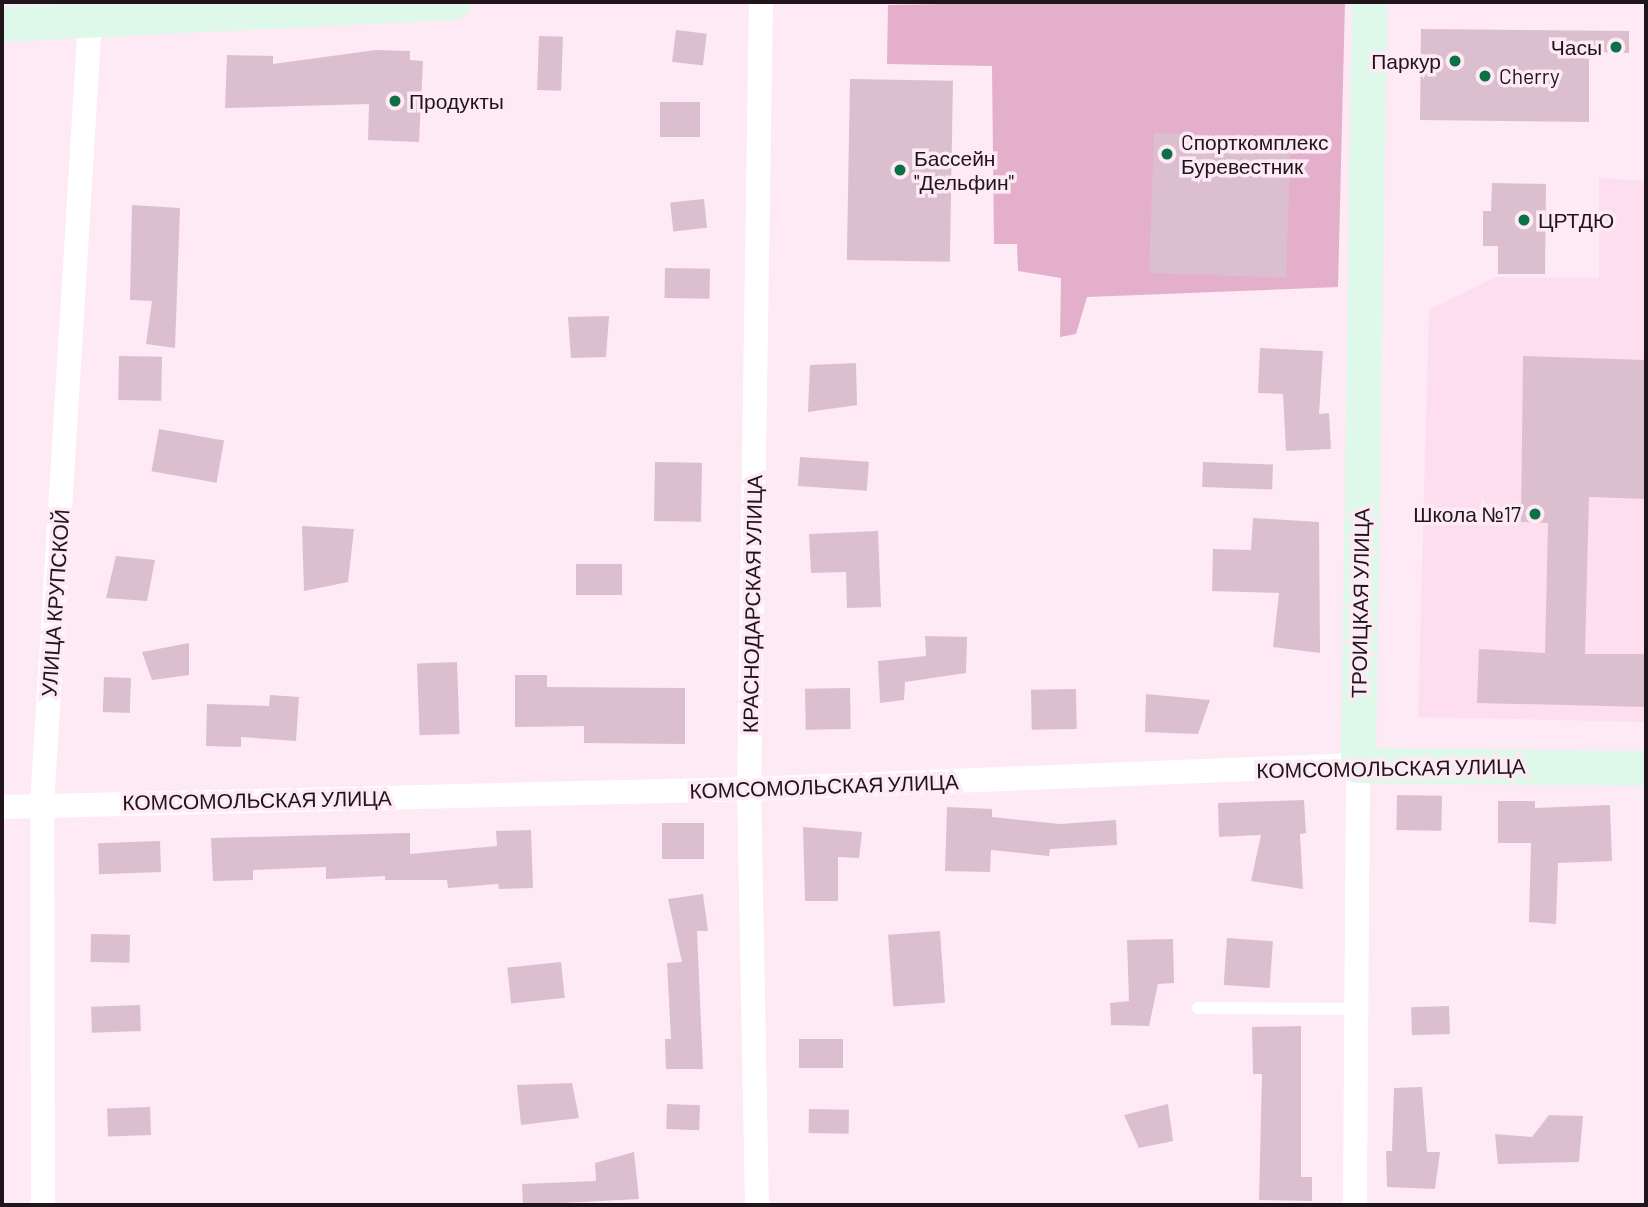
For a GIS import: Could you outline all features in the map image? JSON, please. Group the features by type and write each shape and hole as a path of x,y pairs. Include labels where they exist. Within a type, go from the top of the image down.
{"street":[{"path":"2,24 90,11 452,2"},
{"name":"КРАСНОДАРСКАЯ УЛИЦА","path":"757,1205 749,789 761,2"},
{"name":"ТРОИЦКАЯ УЛИЦА","path":"1355,1205 1358,765 1369,2"},
{"name":"УЛИЦА КРУПСКОЙ","path":"43,1205 42,805 90,11"},
{"name":"КОМСОМОЛЬСКАЯ УЛИЦА","path":"2,807 749,789 1358,765 1646,768"}],"lane":[{"path":"1198,1008 1356,1009"}],"shaded area":[{"name":"Cпорткомплекс Буревестник","path":"1345,2 1338,287 1087,297 1076,334 1060,337 1061,278 1018,271 1017,244 994,244 992,66 887,64 888,5"},
{"name":"Школа №17","path":"1599,178 1646,181 1646,722 1418,717 1429,310 1496,277 1599,278"}],"building":[{"path":"1421,29 1629,31 1629,53 1589,52 1589,122 1420,120"},
{"path":"676,30 707,34 703,66 672,62"},
{"path":"539,36 563,37 561,91 537,90"},
{"path":"376,50 410,51 410,60 423,61 419,142 368,140 369,104 225,108 227,55 273,56 273,64"},
{"name":"Бассейн \"Дельфин\"","path":"850,79 953,81 950,262 847,260"},
{"path":"660,102 700,102 700,137 660,137"},
{"path":"1154,133 1291,138 1286,278 1149,273"},
{"path":"1492,183 1546,184 1545,274 1498,274 1498,246 1483,246 1483,211 1491,211"},
{"path":"704,199 707,228 673,231 670,203"},
{"path":"132,205 180,208 175,348 146,344 152,301 130,300"},
{"path":"665,268 710,269 709,299 664,298"},
{"path":"609,316 606,357 571,358 568,317"},
{"path":"1260,348 1323,351 1319,414 1329,413 1331,449 1286,451 1283,394 1258,393"},
{"path":"119,356 162,357 161,401 118,400"},
{"path":"1523,356 1646,360 1646,499 1589,497 1585,654 1646,654 1646,707 1477,703 1479,649 1545,653 1548,523 1521,522"},
{"path":"856,363 857,405 808,412 810,365"},
{"path":"159,429 224,440 217,483 152,471"},
{"path":"800,457 869,462 867,491 798,486"},
{"path":"655,462 702,463 701,522 654,521"},
{"path":"1203,462 1273,464 1272,489 1202,487"},
{"path":"1253,518 1319,522 1320,653 1273,647 1279,593 1212,591 1213,549 1251,550"},
{"path":"302,526 354,529 348,582 304,591"},
{"path":"878,531 881,607 847,608 846,572 811,573 809,534"},
{"path":"116,556 155,560 147,601 106,598"},
{"path":"576,564 622,564 622,595 576,595"},
{"path":"925,636 967,637 966,673 905,682 904,700 880,703 878,661 926,656"},
{"path":"189,643 189,675 152,680 142,652"},
{"path":"457,662 460,734 420,735 417,663"},
{"path":"515,675 547,675 547,687 685,688 685,744 584,743 584,726 515,727"},
{"path":"104,677 131,678 130,713 103,712"},
{"path":"850,688 851,729 806,730 805,689"},
{"path":"1076,689 1077,729 1032,730 1031,690"},
{"path":"1146,694 1210,700 1198,734 1145,732"},
{"path":"270,695 299,697 296,741 241,737 241,747 206,746 207,704 269,706"},
{"path":"1397,795 1442,796 1441,831 1396,830"},
{"path":"1304,800 1306,833 1300,834 1303,889 1251,881 1261,835 1219,837 1218,803"},
{"path":"1498,801 1535,801 1535,808 1610,805 1612,861 1558,863 1556,924 1529,922 1531,843 1498,843"},
{"path":"947,807 992,809 992,817 1060,824 1116,820 1117,845 1050,849 1049,856 991,850 990,872 945,871"},
{"path":"662,823 704,823 704,859 662,859"},
{"path":"803,827 862,832 859,858 838,857 838,901 805,901"},
{"path":"531,830 533,888 499,889 498,884 448,888 447,880 385,880 385,876 326,879 326,867 253,870 253,880 213,881 211,838 410,833 410,854 497,846 496,831"},
{"path":"160,841 161,872 99,874 98,843"},
{"path":"703,894 708,931 697,931 703,1069 666,1069 665,1039 671,1039 667,963 682,962 668,899"},
{"path":"940,931 945,1003 893,1006 888,935"},
{"path":"91,934 130,935 130,963 91,962"},
{"path":"1227,938 1273,941 1270,988 1224,985"},
{"path":"1173,939 1174,983 1158,984 1149,1026 1111,1025 1110,1003 1129,1001 1127,940"},
{"path":"561,962 565,998 511,1003 507,968"},
{"path":"140,1005 141,1031 92,1033 91,1007"},
{"path":"1449,1006 1450,1034 1412,1035 1411,1007"},
{"path":"1301,1026 1301,1177 1312,1177 1312,1201 1259,1200 1262,1074 1253,1074 1252,1027"},
{"path":"799,1039 843,1039 843,1068 799,1068"},
{"path":"572,1083 579,1118 521,1125 517,1085"},
{"path":"1422,1087 1427,1152 1440,1152 1435,1189 1387,1187 1386,1151 1392,1151 1394,1088"},
{"path":"667,1104 700,1105 699,1130 666,1129"},
{"path":"1168,1104 1173,1141 1139,1148 1124,1115"},
{"path":"150,1107 151,1135 108,1136 107,1109"},
{"path":"809,1109 849,1110 849,1134 809,1133"},
{"path":"1549,1115 1583,1116 1579,1162 1498,1164 1495,1134 1532,1137"},
{"path":"634,1152 639,1199 523,1205 522,1184 596,1181 595,1163"}],"place":[{"name":"Часы","path":"1616,47"},
{"name":"Паркур","path":"1455,61"},
{"name":"Cherry","path":"1485,76"},
{"name":"Продукты","path":"395,101"},
{"name":"Cпорткомплекс Буревестник","path":"1167,154"},
{"name":"Бассейн \"Дельфин\"","path":"900,170"},
{"name":"ЦРТДЮ","path":"1524,220"},
{"name":"Школа №17","path":"1535,514"}]}
